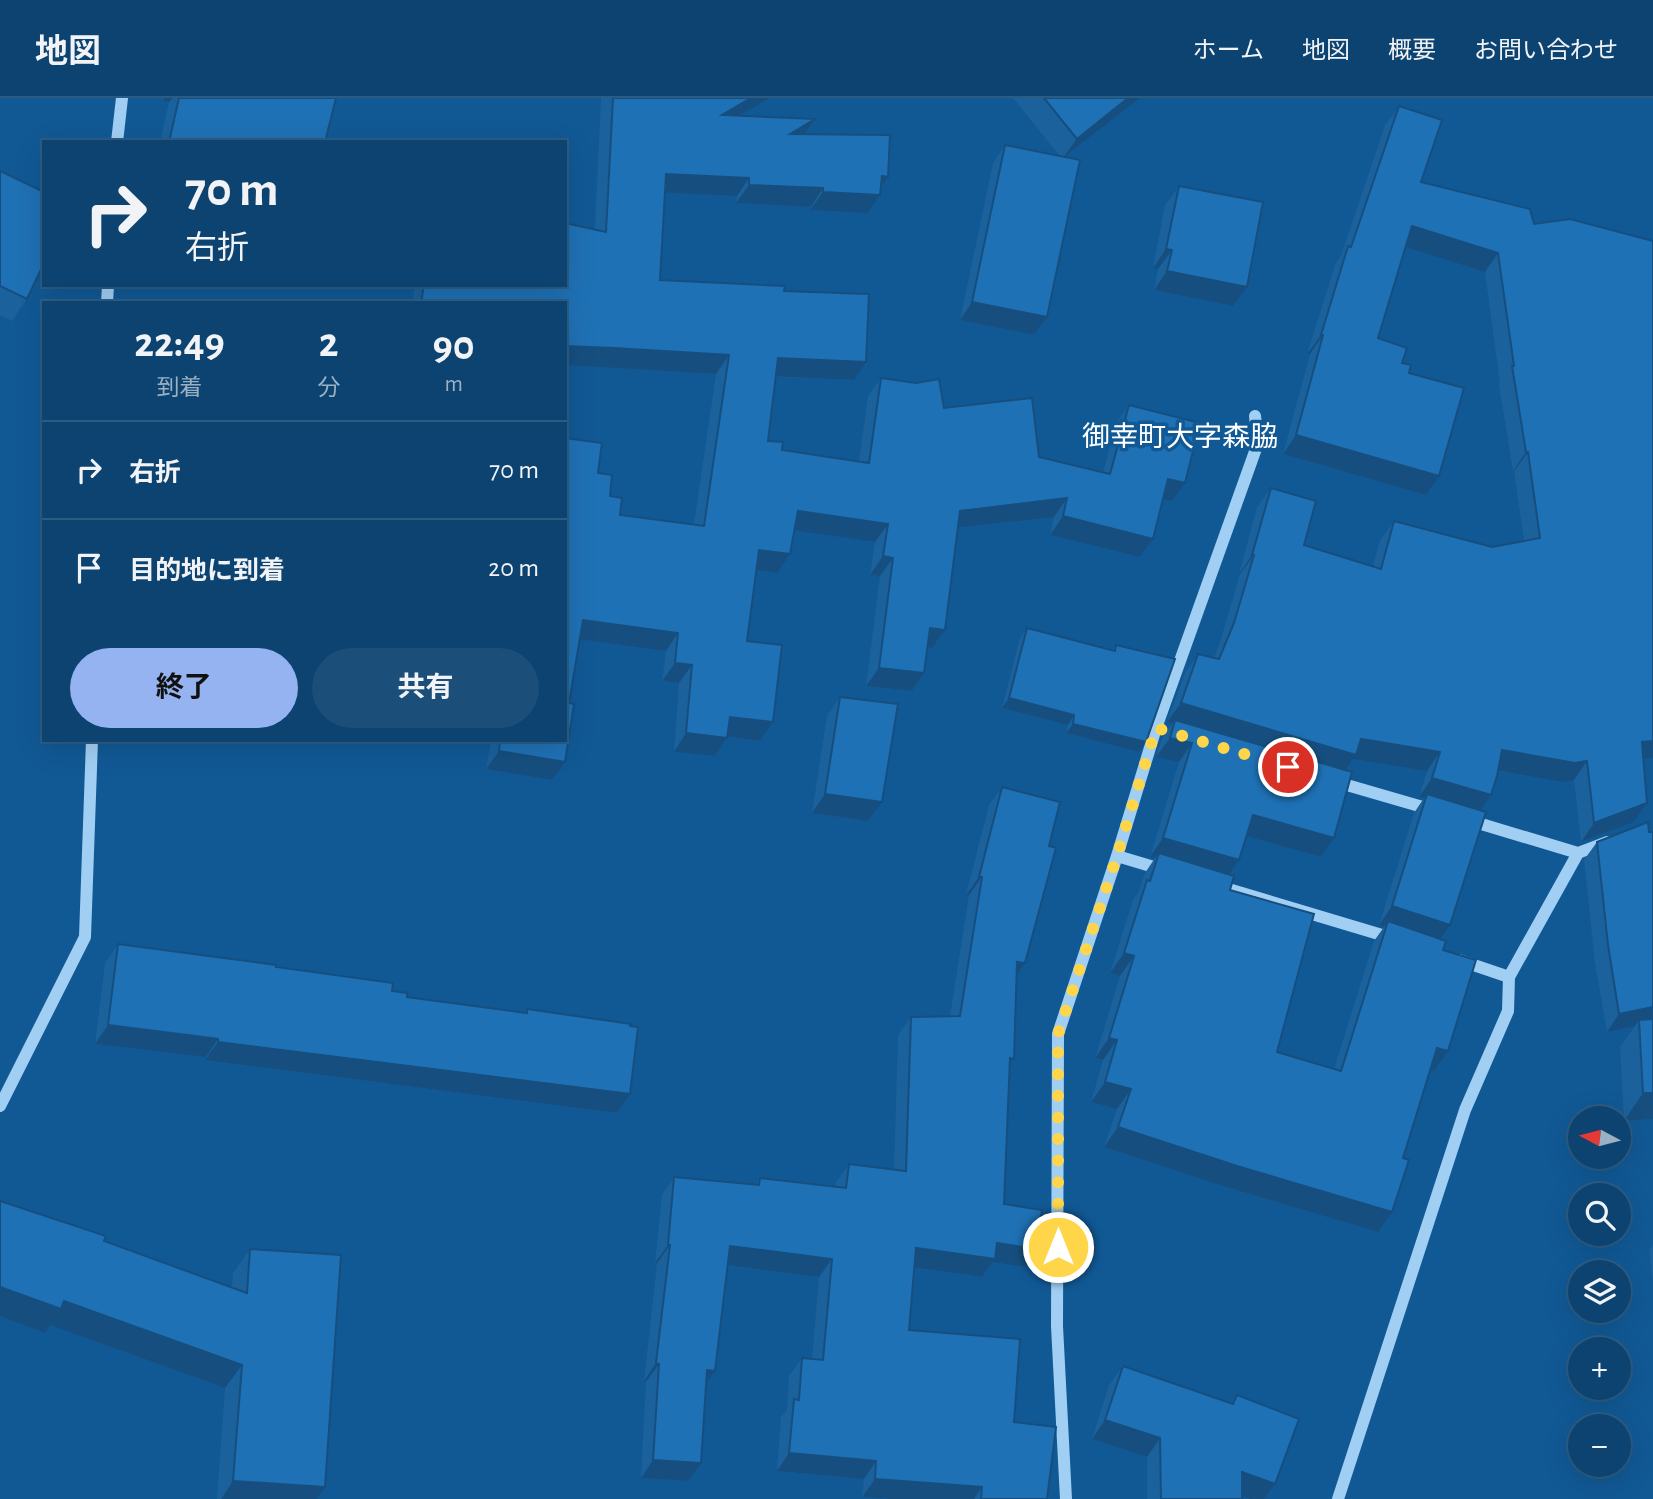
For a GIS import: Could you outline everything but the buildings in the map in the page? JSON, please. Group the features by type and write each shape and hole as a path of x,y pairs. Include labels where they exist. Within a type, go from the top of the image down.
{"street":[{"path":"117,140 122,98"},
{"path":"1066,1499 1057,1326 1058,1034 1156,728 1258,443 1255,416"},
{"path":"1156,728 1169,732"},
{"path":"0,1106 85,937 92,742"},
{"path":"1328,779 1446,814"},
{"path":"1459,818 1578,853 1615,839"},
{"path":"1338,1499 1465,1110 1508,1011 1509,977 1578,853"},
{"path":"1117,856 1182,875"},
{"path":"1208,883 1400,941"},
{"path":"1448,957 1509,977"}],"district":[{"name":"御幸町大字森脇","path":"1180,438"}],"route":[{"path":"1058,1247 1058,1034 1156,728 1288,767"}]}
